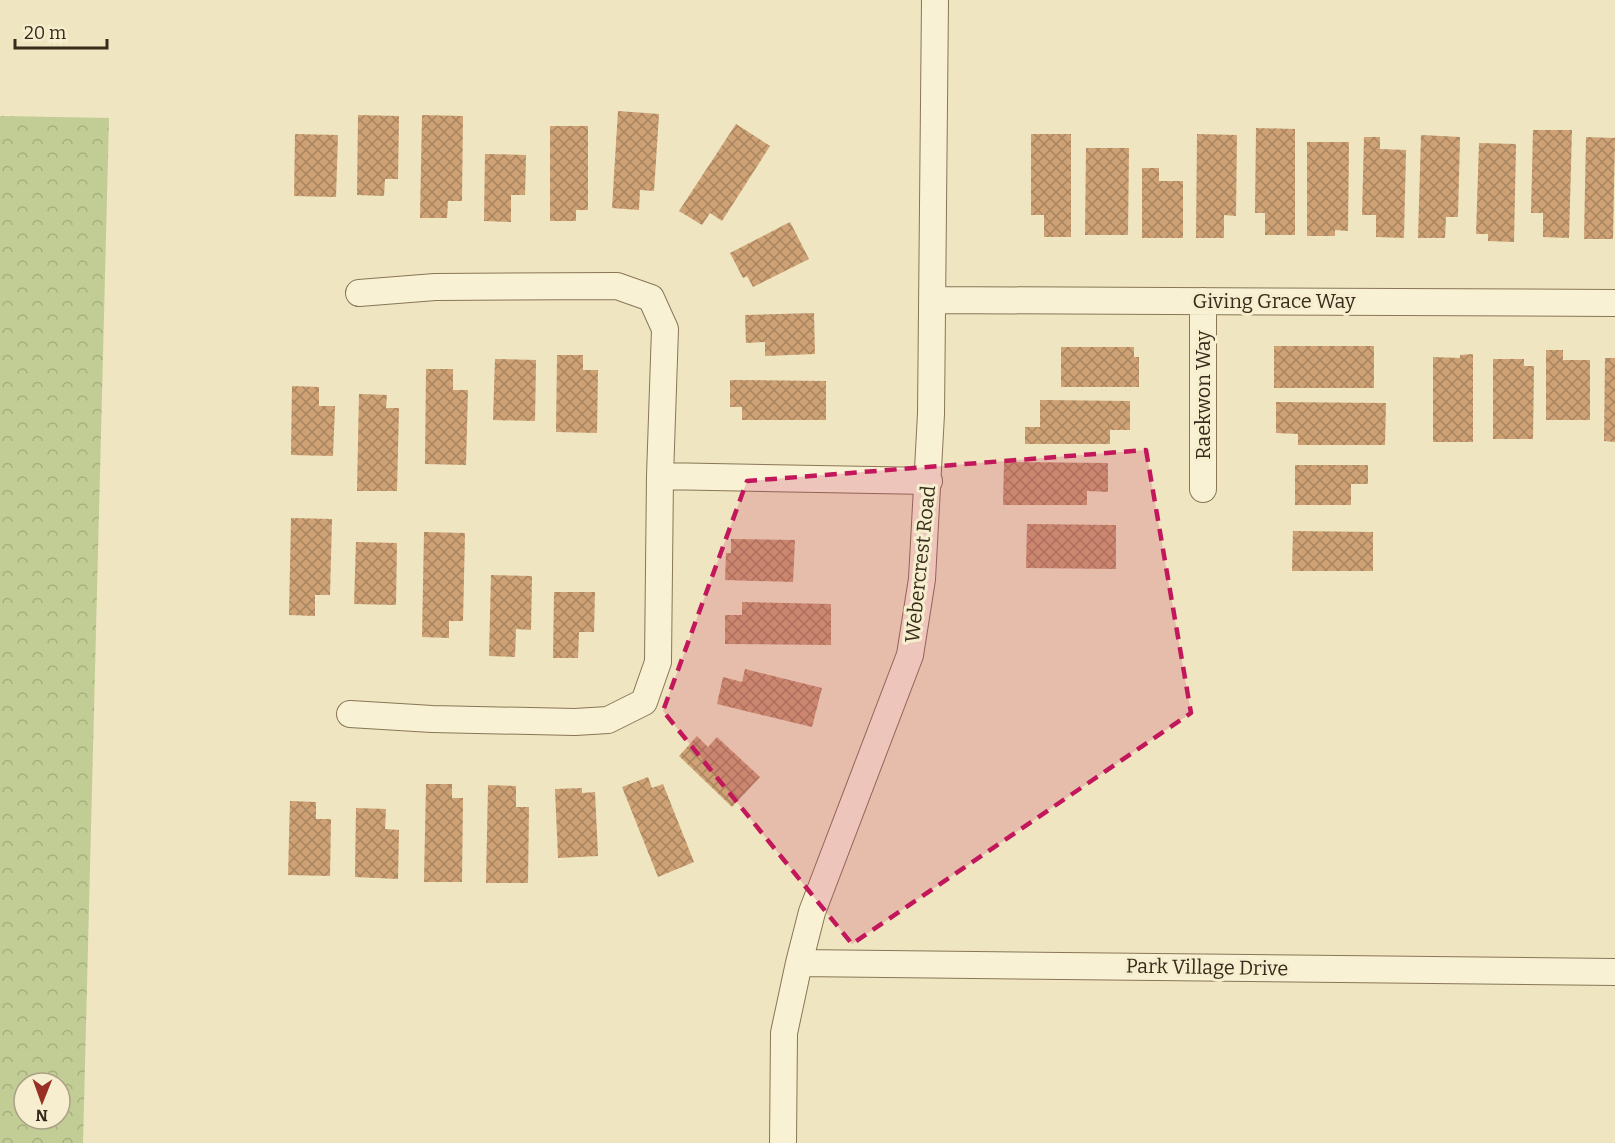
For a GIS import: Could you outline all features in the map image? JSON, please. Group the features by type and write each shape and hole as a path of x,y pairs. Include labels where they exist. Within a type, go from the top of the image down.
{"street":[{"name":"Webercrest Road","path":"783,1143 784,1033 799,963 812,912 910,656 922,579 929,481 935,0"},
{"path":"350,714 432,719 586,722 608,720 644,702 658,662 660,476 665,329 651,298 617,286 435,286 359,293"},
{"name":"Giving Grace Way","path":"932,300 1615,303"},
{"name":"Raekwon Way","path":"1203,301 1203,489"},
{"path":"660,476 929,481"},
{"name":"Park Village Drive","path":"799,963 1615,972"}],"highlighted area":[{"path":"1146,450 1191,713 852,944 663,711 747,481"}],"green space":[{"path":"0,116 109,118 83,1143 0,1143"}],"building":[{"path":"618,111 659,114 654,191 640,190 639,210 612,208"},
{"path":"358,115 399,116 398,179 385,179 384,196 357,195"},
{"path":"422,115 463,116 462,201 448,201 447,218 420,218"},
{"path":"736,124 770,146 722,221 710,213 702,225 679,211"},
{"path":"550,126 588,126 588,210 576,210 576,221 550,221"},
{"path":"1256,128 1295,129 1295,235 1265,235 1265,213 1255,213"},
{"path":"1533,130 1572,130 1569,238 1543,237 1543,213 1531,213"},
{"path":"295,134 338,135 336,197 294,196"},
{"path":"1031,134 1071,134 1071,237 1044,237 1044,215 1031,215"},
{"path":"1197,134 1237,135 1236,216 1224,215 1224,238 1196,238"},
{"path":"1421,135 1460,137 1458,217 1446,217 1445,238 1418,238"},
{"path":"1364,137 1380,137 1380,149 1406,150 1404,238 1376,237 1376,215 1362,215"},
{"path":"1586,137 1615,138 1613,239 1584,239"},
{"path":"1307,142 1349,142 1348,231 1335,230 1335,236 1307,236"},
{"path":"1479,143 1516,144 1514,242 1488,241 1488,234 1476,234"},
{"path":"1086,148 1129,148 1128,235 1085,235"},
{"path":"485,154 526,155 525,195 511,195 511,222 484,221"},
{"path":"1142,168 1159,168 1159,181 1183,181 1183,238 1142,238"},
{"path":"790,222 809,259 753,287 747,276 743,278 730,253"},
{"path":"814,313 815,354 765,356 765,342 746,343 745,315"},
{"path":"1274,346 1374,346 1374,388 1274,388"},
{"path":"1061,347 1134,347 1134,357 1139,357 1139,387 1061,387"},
{"path":"1546,350 1563,350 1563,360 1590,360 1590,420 1546,420"},
{"path":"1473,354 1473,442 1433,442 1433,357 1460,358 1460,355"},
{"path":"557,355 583,355 583,370 598,370 597,433 556,432"},
{"path":"1605,358 1615,358 1615,442 1604,441"},
{"path":"495,359 536,360 535,421 493,420"},
{"path":"1493,359 1524,359 1524,366 1534,366 1533,439 1493,439"},
{"path":"426,369 453,369 453,390 468,390 466,465 425,464"},
{"path":"730,380 826,381 826,420 742,420 742,407 730,407"},
{"path":"292,386 319,387 319,406 335,406 333,456 291,455"},
{"path":"359,394 387,395 386,408 399,408 397,491 357,491"},
{"path":"1040,400 1130,401 1130,430 1110,430 1110,444 1025,444 1025,427 1040,427"},
{"path":"1276,402 1386,403 1385,445 1298,445 1298,434 1276,433"},
{"path":"1004,462 1108,463 1108,492 1087,491 1087,505 1003,505"},
{"path":"1295,465 1368,465 1368,484 1351,484 1351,505 1295,505"},
{"path":"291,518 332,519 330,595 315,595 315,616 289,615"},
{"path":"1027,524 1116,525 1116,569 1026,568"},
{"path":"1293,531 1373,532 1373,571 1292,571"},
{"path":"424,532 465,533 463,621 449,621 449,638 422,637"},
{"path":"731,539 795,540 793,582 725,580 726,553 731,553"},
{"path":"356,542 397,543 396,605 354,604"},
{"path":"491,575 532,576 531,630 516,629 515,657 489,656"},
{"path":"554,592 595,592 594,632 579,632 578,658 553,658"},
{"path":"742,602 831,604 831,645 725,644 725,615 742,615"},
{"path":"745,669 822,688 812,727 717,704 723,677 742,682"},
{"path":"697,736 708,747 717,737 760,777 732,807 679,756"},
{"path":"648,777 652,788 663,784 694,862 658,877 622,787"},
{"path":"426,784 452,784 452,798 463,798 462,882 424,882"},
{"path":"488,785 516,786 516,807 529,807 528,883 486,883"},
{"path":"582,788 582,793 595,792 598,856 558,858 555,789"},
{"path":"290,801 316,802 316,819 331,819 330,876 288,875"},
{"path":"356,808 386,809 385,829 399,830 398,879 355,877"}]}
